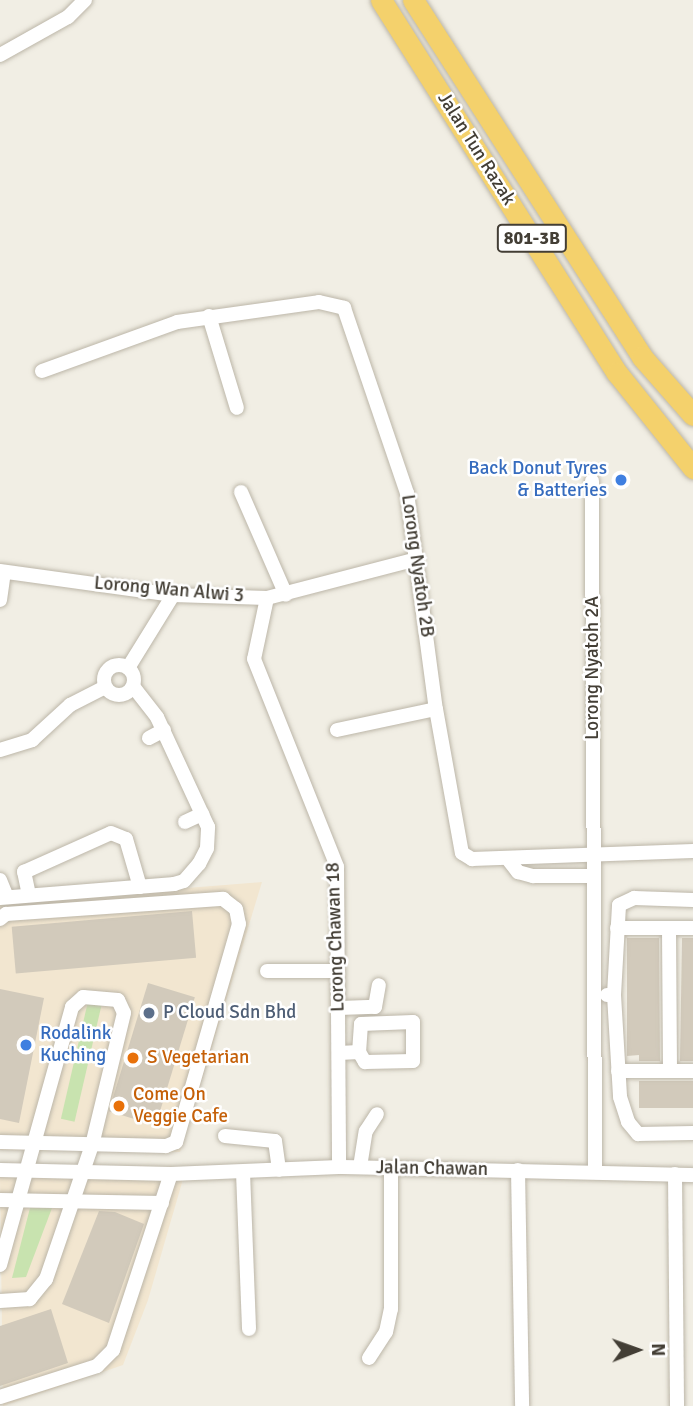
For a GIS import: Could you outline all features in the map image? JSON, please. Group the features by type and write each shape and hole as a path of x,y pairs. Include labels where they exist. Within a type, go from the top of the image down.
{"highway":[{"name":"Jalan Tun Razak","path":"382,0 618,373 693,468"},
{"name":"Jalan Tun Razak","path":"413,0 642,357 693,415"}],"street":[{"path":"0,55 27,43 85,0"},
{"name":"Lorong Nyatoh 2B","path":"209,316 319,303 344,308 352,321 401,468 417,559 436,709 464,856 508,858"},
{"path":"42,371 177,322 209,316 237,408"},
{"name":"Lorong Nyatoh 2A","path":"592,481 595,1170"},
{"path":"241,492 286,595"},
{"name":"Lorong Wan Alwi 3","path":"2,571 173,595 267,598 417,559"},
{"path":"0,600 2,571"},
{"path":"0,880 4,897 174,884 191,875 209,838 202,814 163,730 133,686 128,668 173,595"},
{"name":"Lorong Chawan 18","path":"267,598 254,659 337,867 339,1167"},
{"path":"2,751 32,740 70,705 105,687 110,668 128,668"},
{"path":"105,687 122,695 133,686"},
{"path":"337,730 436,709"},
{"path":"149,738 163,730"},
{"path":"185,822 202,814"},
{"path":"29,895 24,872 111,833 126,839 140,887"},
{"path":"508,858 693,851"},
{"path":"508,858 518,872 534,876 594,876"},
{"path":"0,919 6,914 223,899 238,914 179,1138 166,1146 0,1142"},
{"path":"693,900 624,901 619,905 614,995 618,1071 624,1112 638,1134 693,1133"},
{"path":"617,928 693,928"},
{"path":"669,928 670,1069"},
{"path":"267,971 338,971"},
{"path":"339,1008 375,1007 379,985"},
{"path":"596,996 614,995"},
{"path":"0,1265 36,1144 72,1007 83,997 118,1000 124,1013 92,1145 75,1201 40,1291 20,1303 0,1301"},
{"path":"408,1019 416,1028 413,1061 365,1062 359,1052 361,1024 408,1019"},
{"path":"339,1053 359,1052"},
{"path":"618,1071 693,1071"},
{"path":"360,1167 366,1131 377,1114"},
{"path":"225,1136 275,1141 279,1170"},
{"name":"Jalan Chawan","path":"0,1170 171,1174 360,1167 595,1170 693,1175"},
{"path":"369,1358 386,1332 391,1309 391,1168"},
{"path":"519,1170 522,1406"},
{"path":"243,1172 249,1329"},
{"path":"0,1397 97,1366 113,1350 171,1174"},
{"path":"674,1174 677,1406"},
{"path":"0,1200 162,1203"}],"shaded area":[{"path":"262,882 180,1152 0,1150 0,903"},
{"path":"0,1176 183,1179 148,1300 123,1365 3,1406"}],"green space":[{"path":"88,1000 102,1003 75,1122 61,1119"},
{"path":"30,1208 52,1208 26,1277 12,1278"}],"building":[{"path":"192,911 196,958 16,974 12,927"},
{"path":"627,938 659,938 660,1061 639,1061 639,1055 627,1056"},
{"path":"682,938 693,938 693,1061 680,1061"},
{"path":"148,983 195,997 156,1125 109,1111"},
{"path":"0,989 44,998 19,1123 0,1119"},
{"path":"639,1081 693,1081 693,1108 639,1108"},
{"path":"99,1211 115,1212 144,1224 109,1323 62,1304"},
{"path":"51,1309 68,1363 0,1386 0,1326"}],"place":[{"name":"Back Donut Tyres & Batteries","path":"621,480"},
{"name":"P Cloud Sdn Bhd","path":"149,1013"},
{"name":"Rodalink Kuching","path":"26,1045"},
{"name":"S Vegetarian","path":"133,1058"},
{"name":"Come On Veggie Cafe","path":"119,1106"}]}
